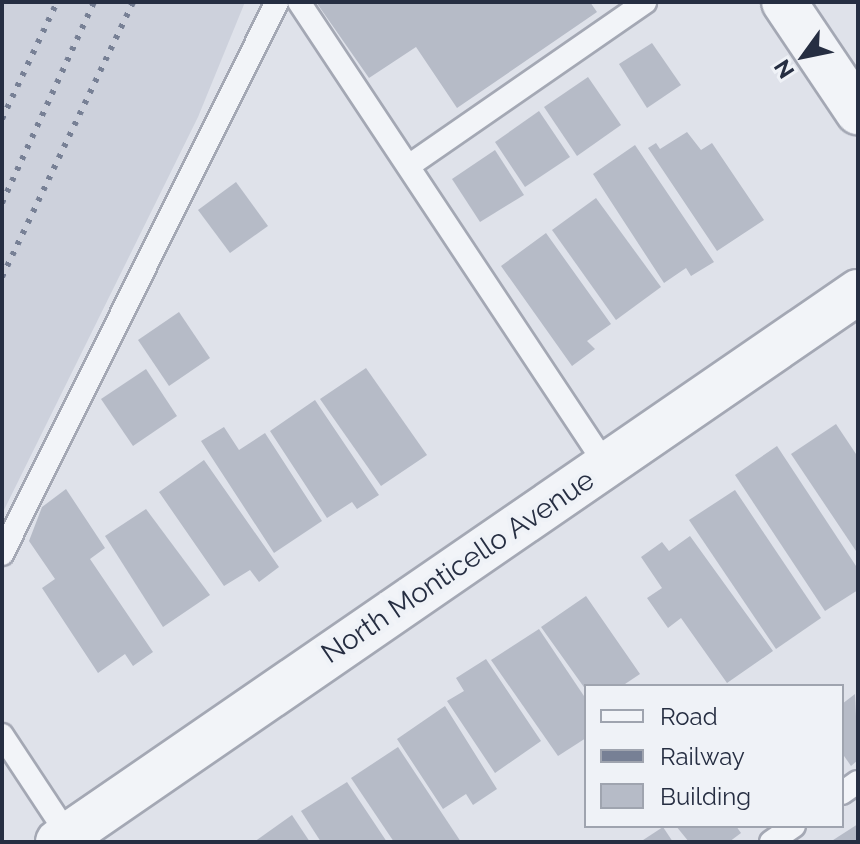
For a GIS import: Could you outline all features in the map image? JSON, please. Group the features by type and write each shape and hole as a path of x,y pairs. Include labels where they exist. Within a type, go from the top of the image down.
{"street":[{"path":"784,2 858,112"},
{"name":"North Monticello Avenue","path":"63,838 858,292"}],"lane":[{"path":"2,554 277,2"},
{"path":"299,2 410,165 606,465"},
{"path":"410,165 645,2"},
{"path":"2,735 63,838"},
{"path":"771,842 791,828"}],"shaded area":[{"path":"2,2 245,2 198,117 2,514"}],"building":[{"path":"316,2 590,2 597,12 457,108 416,47 369,78"},
{"path":"652,43 681,85 647,108 619,64"},
{"path":"588,77 621,125 577,156 544,107"},
{"path":"539,111 570,157 525,187 495,142"},
{"path":"687,132 701,150 712,143 764,220 717,251 648,148 656,143 660,149"},
{"path":"635,145 714,262 691,276 686,268 664,283 593,174"},
{"path":"495,150 524,195 480,222 452,179"},
{"path":"236,182 268,226 230,253 198,210"},
{"path":"596,198 661,287 616,320 552,230"},
{"path":"546,233 611,324 587,341 595,349 572,366 501,266"},
{"path":"179,312 210,358 169,386 138,340"},
{"path":"366,368 427,455 381,486 320,399"},
{"path":"146,369 177,416 133,446 101,399"},
{"path":"315,400 379,495 357,509 352,502 327,518 270,431"},
{"path":"836,424 858,457 858,554 791,454"},
{"path":"224,427 239,450 265,433 322,521 274,553 201,441"},
{"path":"777,446 858,569 858,590 825,611 735,475"},
{"path":"204,460 279,567 259,582 250,570 224,586 159,492"},
{"path":"66,489 105,548 90,559 153,652 133,666 125,654 98,673 42,588 55,579 29,541 42,507"},
{"path":"735,490 821,618 776,649 689,520"},
{"path":"146,509 210,595 163,627 105,536"},
{"path":"690,536 773,651 727,683 681,618 668,628 647,598 662,588 641,557 662,542 669,551"},
{"path":"586,596 640,674 625,684 584,684 584,687 541,627"},
{"path":"539,629 584,696 584,739 558,756 491,660"},
{"path":"486,659 541,741 495,773 447,701 464,691 456,678"},
{"path":"855,694 858,760 851,766 844,756 844,702"},
{"path":"445,706 497,789 473,805 466,794 443,809 397,739"},
{"path":"398,747 461,842 394,842 351,778"},
{"path":"347,782 387,842 321,842 301,811"},
{"path":"292,815 310,842 254,842"},
{"path":"858,824 858,842 830,842"},
{"path":"664,828 673,842 640,842"},
{"path":"678,828 737,828 741,833 729,842 689,842"}],"railway":[{"path":"2,119 57,2"},
{"path":"2,203 94,2"},
{"path":"2,277 133,2"}]}
